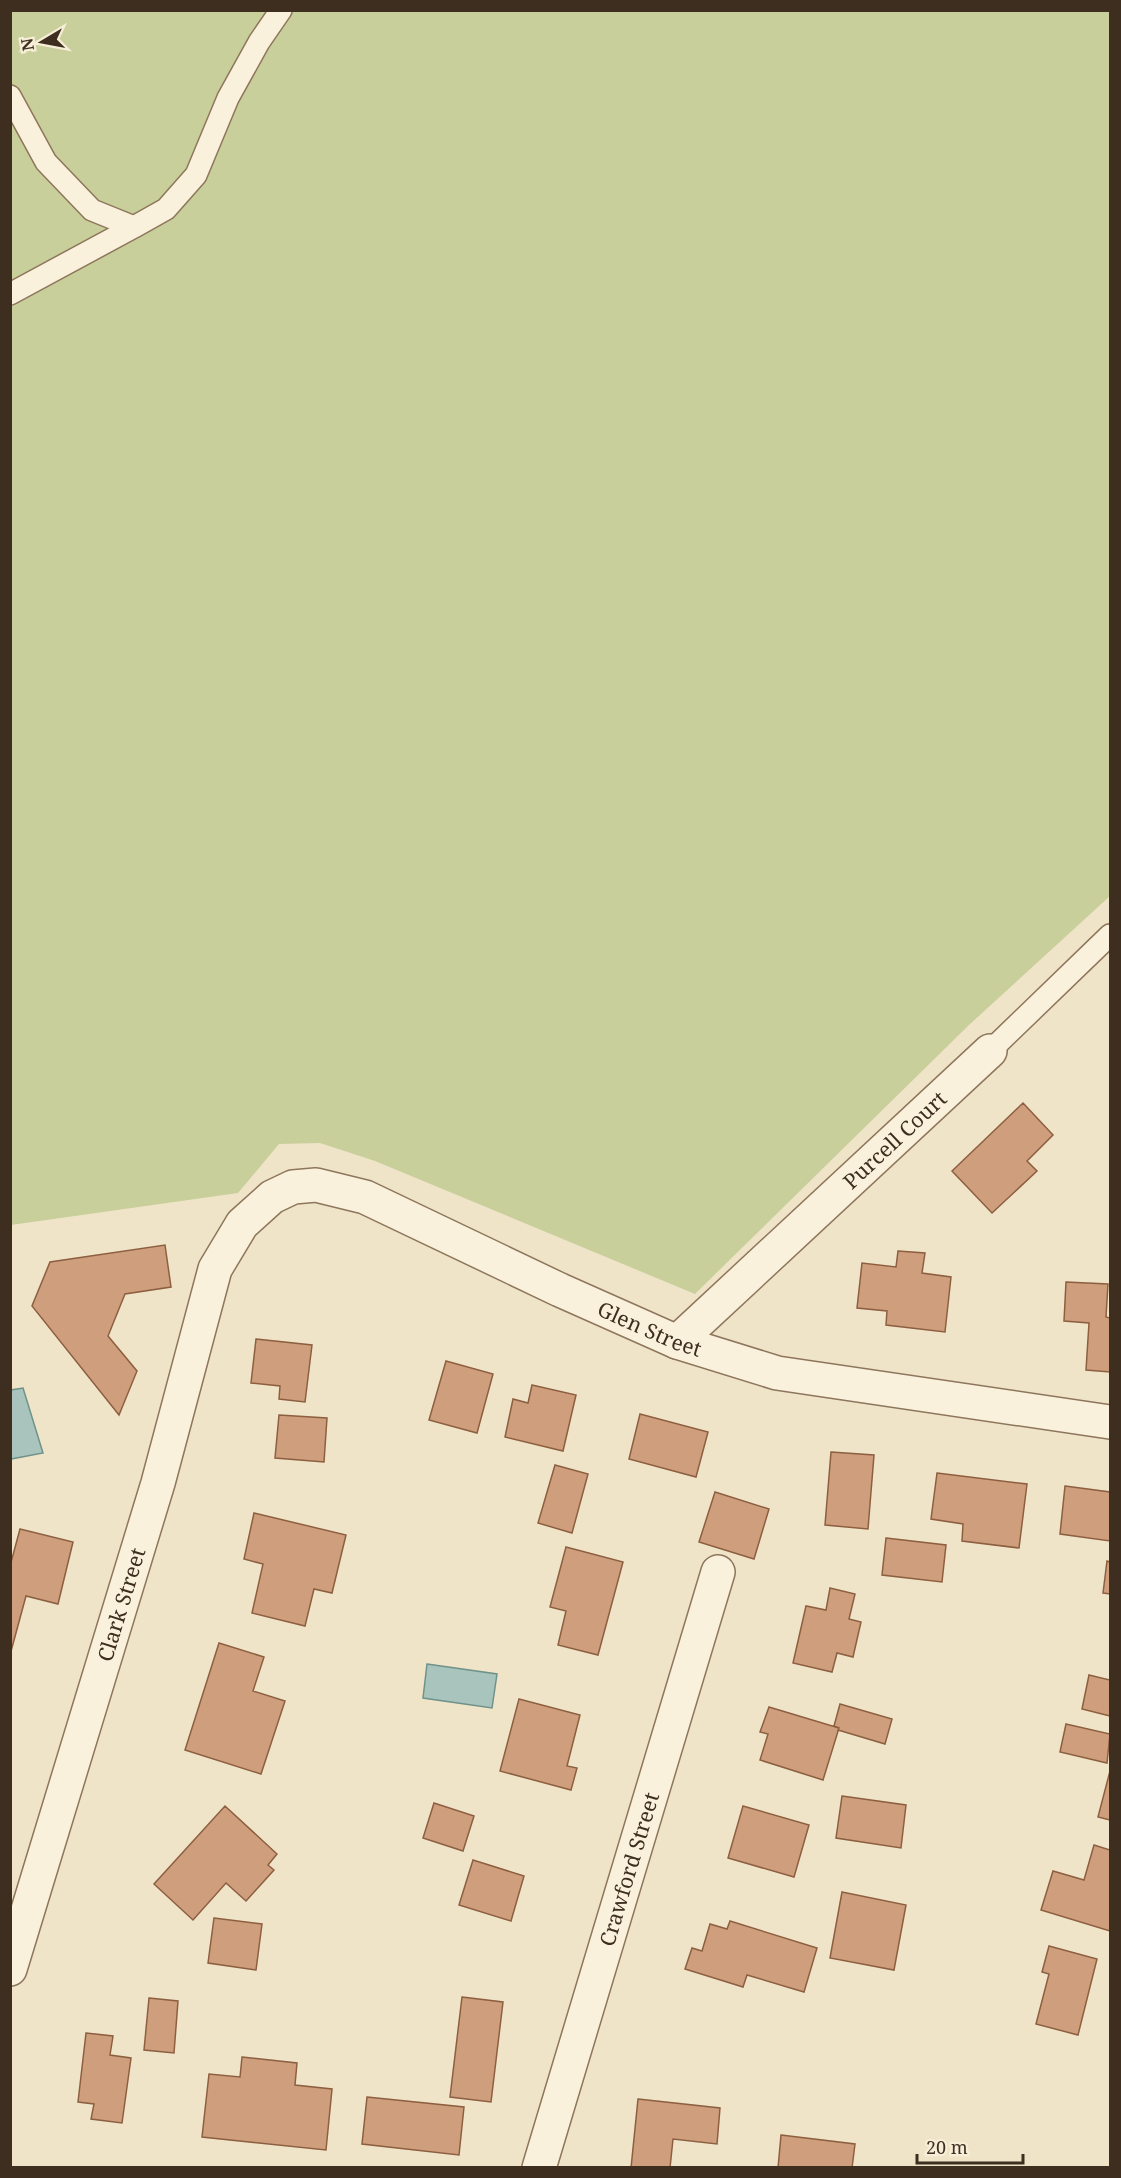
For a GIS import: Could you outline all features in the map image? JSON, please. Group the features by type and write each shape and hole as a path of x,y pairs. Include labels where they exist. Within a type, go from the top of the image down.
{"street":[{"name":"Purcell Court","path":"677,1342 990,1051"},
{"name":"Glen Street","path":"231,1240 255,1211 272,1197 293,1187 316,1185 341,1188 365,1197 560,1290 677,1342 777,1373 1110,1422"},
{"name":"Clark Street","path":"10,1969 158,1483 200,1317 215,1269 231,1240"},
{"name":"Crawford Street","path":"539,2168 718,1572"}],"lane":[{"path":"10,294 166,208 195,175 228,98 259,42 281,10"},
{"path":"10,96 46,162 92,210 134,227"},
{"name":"Purcell Court","path":"990,1051 1110,935"}],"green space":[{"path":"10,11 1110,11 1110,896 969,1025 695,1294 375,1161 320,1143 279,1144 238,1193 11,1225"}],"water":[{"path":"23,1388 43,1453 11,1459 11,1390"},
{"path":"427,1664 497,1674 492,1708 423,1698"}],"building":[{"path":"1023,1103 1053,1135 1027,1161 1037,1171 992,1213 952,1171"},
{"path":"165,1245 171,1287 125,1294 108,1336 137,1371 119,1415 32,1306 50,1262"},
{"path":"898,1251 925,1253 922,1273 951,1277 945,1332 886,1325 887,1311 857,1308 862,1263 896,1267"},
{"path":"1066,1282 1108,1284 1106,1317 1110,1318 1110,1372 1086,1370 1089,1323 1064,1321"},
{"path":"256,1339 312,1345 305,1402 279,1399 280,1386 251,1383"},
{"path":"446,1361 493,1374 477,1433 429,1420"},
{"path":"532,1385 576,1395 563,1451 505,1437 513,1399 528,1403"},
{"path":"640,1414 708,1432 696,1477 629,1459"},
{"path":"279,1415 327,1418 324,1462 275,1458"},
{"path":"831,1452 874,1455 868,1529 825,1525"},
{"path":"555,1465 588,1474 572,1533 538,1523"},
{"path":"937,1473 1027,1484 1019,1548 962,1541 963,1524 931,1519"},
{"path":"1065,1486 1110,1492 1110,1541 1060,1534"},
{"path":"715,1492 769,1509 754,1559 699,1542"},
{"path":"254,1513 346,1535 332,1593 314,1589 305,1626 252,1613 263,1564 244,1559"},
{"path":"20,1529 73,1542 58,1604 26,1596 10,1655 10,1566"},
{"path":"886,1538 946,1545 942,1582 882,1575"},
{"path":"566,1547 623,1562 598,1655 558,1645 566,1611 550,1607"},
{"path":"1107,1561 1110,1562 1110,1594 1103,1593"},
{"path":"830,1588 855,1594 849,1619 861,1622 853,1657 837,1653 832,1672 793,1663 806,1606 826,1610"},
{"path":"219,1643 264,1657 253,1691 285,1701 261,1774 185,1750"},
{"path":"1089,1675 1110,1680 1110,1716 1082,1709"},
{"path":"519,1699 580,1715 567,1766 577,1768 571,1790 500,1771"},
{"path":"840,1704 892,1719 885,1744 838,1730 839,1728 834,1726"},
{"path":"769,1707 839,1728 823,1780 760,1760 768,1734 760,1732"},
{"path":"1066,1724 1110,1734 1107,1763 1060,1752"},
{"path":"1110,1771 1110,1820 1098,1817"},
{"path":"842,1796 906,1805 901,1848 836,1838"},
{"path":"434,1803 474,1816 463,1851 423,1838"},
{"path":"225,1806 277,1854 268,1865 274,1870 246,1901 226,1883 193,1920 154,1884"},
{"path":"743,1806 809,1825 794,1877 728,1858"},
{"path":"1094,1845 1110,1850 1110,1931 1041,1910 1053,1871 1084,1880"},
{"path":"473,1860 524,1876 511,1921 459,1905"},
{"path":"842,1892 906,1905 894,1970 830,1958"},
{"path":"214,1918 262,1924 256,1970 208,1963"},
{"path":"730,1921 817,1948 804,1992 747,1975 743,1987 685,1969 692,1948 702,1951 710,1924 727,1929"},
{"path":"1049,1946 1097,1959 1078,2035 1036,2024 1049,1974 1042,1972"},
{"path":"462,1997 503,2002 491,2102 450,2097"},
{"path":"149,1998 178,2001 174,2053 144,2050"},
{"path":"86,2033 113,2036 110,2055 131,2058 122,2123 91,2119 94,2104 78,2102"},
{"path":"242,2057 297,2063 295,2085 332,2089 326,2150 202,2137 209,2074 240,2077"},
{"path":"367,2097 464,2107 459,2155 362,2144"},
{"path":"638,2099 720,2108 717,2144 673,2139 670,2168 631,2168"},
{"path":"781,2135 855,2144 852,2168 778,2168"}]}
